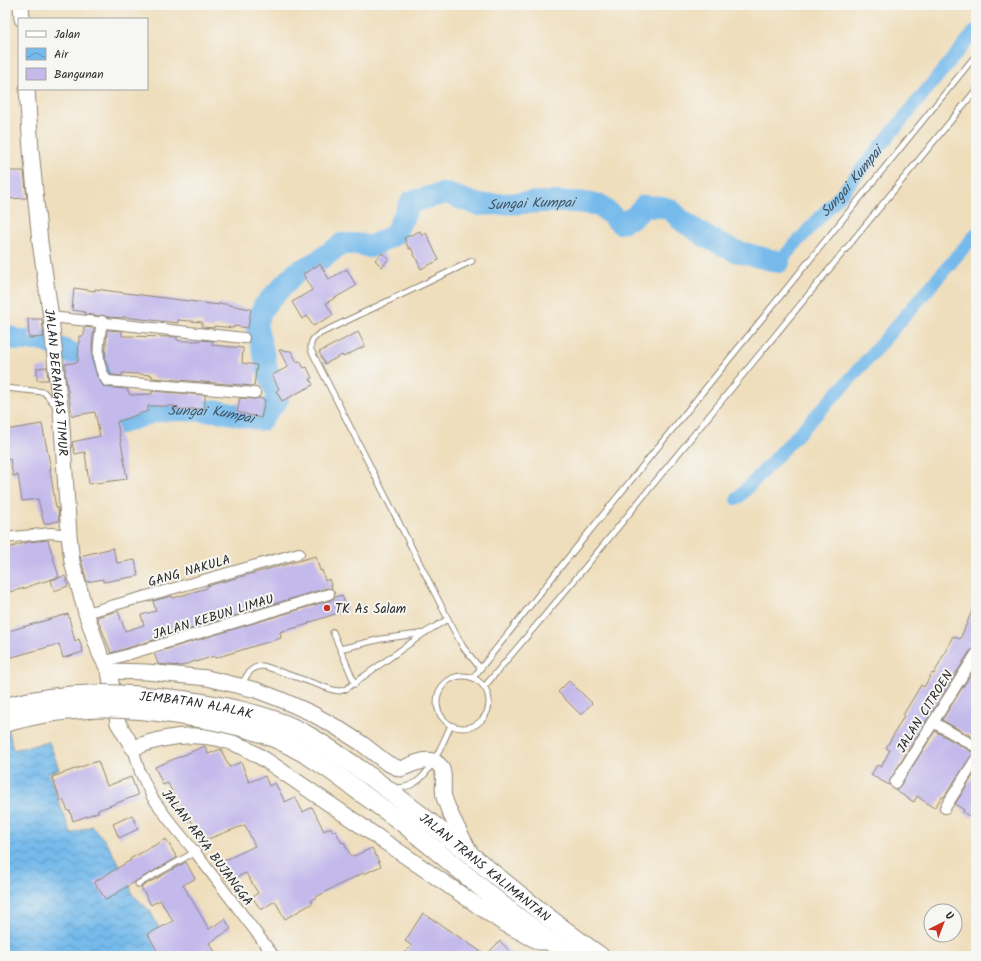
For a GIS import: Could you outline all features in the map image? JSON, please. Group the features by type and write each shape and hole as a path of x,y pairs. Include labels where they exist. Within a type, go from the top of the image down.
{"highway":[{"name":"JEMBATAN ALALAK","path":"5,707 46,698 78,694 110,693 141,695 217,706 262,717 296,730 321,743 372,778"},
{"name":"JEMBATAN ALALAK","path":"5,723 48,713 79,710 140,710 198,718 264,734 289,745 335,773 360,792"},
{"name":"JALAN TRANS KALIMANTAN","path":"372,778 600,956"},
{"name":"JALAN TRANS KALIMANTAN","path":"360,792 403,822 511,912 570,956"}],"main road":[{"path":"21,5 22,18"},
{"name":"JALAN BERANGAS TIMUR","path":"27,90 36,204 61,412 72,562 86,614 106,666 118,723 133,748"},
{"path":"106,666 207,678 256,690 311,713 336,727 387,764 400,769 427,760 439,765 443,770 444,796 471,854"},
{"path":"133,748 149,741 191,735 210,736 244,747 267,761 503,923 539,942 552,943"}],"street":[{"path":"50,317 102,321 244,338"},
{"path":"102,321 98,352 100,368 107,381 255,393"},
{"path":"5,538 51,533 69,535"},
{"name":"GANG NAKULA","path":"86,614 299,553"},
{"name":"JALAN KEBUN LIMAU","path":"106,666 330,594"},
{"name":"JALAN CITROEN","path":"895,783 976,654"},
{"path":"933,722 976,747"},
{"name":"JALAN ARYA BUJANGGA","path":"133,748 140,772 152,797 274,956"},
{"path":"945,808 976,759"}],"lane":[{"path":"473,678 563,564 976,55"},
{"path":"484,687 578,576 976,90"},
{"path":"472,261 321,333 314,337 311,346 448,619 463,647 480,668"},
{"path":"5,388 44,392 61,412"},
{"path":"240,687 251,670 256,666 264,666 333,690 340,691 355,684 426,632 448,619"},
{"path":"333,632 355,684"},
{"path":"340,649 381,639 426,632"},
{"path":"461,676 473,678 484,687 489,700 488,710 483,719 475,726 465,728 451,725 446,722 440,714 437,704 438,694 443,685 451,679 461,676"},
{"path":"388,789 406,787 422,778 433,762 451,725"},
{"path":"138,884 195,852"}],"water":[{"path":"5,716 13,750 49,742 59,769 48,773 71,834 92,826 106,842 128,879 132,894 150,911 169,947 168,956 5,956"}],"building":[{"path":"5,171 24,171 27,198 5,199"},
{"path":"420,231 422,236 426,233 439,260 421,269 411,248 409,249 404,238"},
{"path":"382,253 389,259 382,267 375,260"},
{"path":"320,264 329,279 347,269 356,286 326,303 333,315 313,326 307,316 302,319 292,302 312,290 303,274"},
{"path":"74,288 95,291 95,289 219,305 219,303 251,309 248,328 234,326 234,328 214,326 214,328 202,327 202,322 178,320 178,323 85,314 85,312 72,310"},
{"path":"28,319 42,319 44,337 29,338"},
{"path":"84,327 94,328 92,344 93,361 97,376 104,387 127,389 130,395 152,394 152,391 205,395 205,409 175,409 175,406 148,406 148,411 117,422 127,479 89,484 85,452 75,454 72,442 100,436 95,412 72,416 65,373 65,364 78,362 79,336 84,336"},
{"path":"107,330 122,331 122,336 177,337 177,340 181,341 213,341 212,345 243,348 242,363 257,365 254,386 152,378 152,375 122,373 122,376 111,375 105,359"},
{"path":"358,332 365,346 343,357 342,355 325,364 319,352"},
{"path":"279,350 291,351 297,362 300,361 304,368 307,367 312,378 310,379 313,385 282,401 276,391 279,389 272,375 288,367"},
{"path":"47,367 48,380 37,380 37,368"},
{"path":"240,398 259,398 265,400 261,418 237,412"},
{"path":"42,424 51,469 56,508 58,508 59,521 44,524 38,499 22,501 18,475 13,476 10,459 5,460 5,430"},
{"path":"48,540 59,577 5,593 5,549 28,542"},
{"path":"113,548 117,563 135,560 138,576 103,582 103,579 87,582 80,556"},
{"path":"316,556 320,571 322,570 325,581 329,579 332,589 327,588 111,653 97,617 118,611 125,631 144,625 141,615 156,611 153,601 172,596 173,598 207,588 207,586"},
{"path":"65,576 68,586 54,591 51,580"},
{"path":"342,595 347,610 308,623 309,624 280,632 281,638 215,658 214,656 181,666 158,664 154,653 331,600"},
{"path":"976,602 976,648 970,651 890,780 889,785 871,775 877,765 881,767 890,750 886,748 904,716 903,715 921,685 924,687 932,673 934,674 953,636 960,639"},
{"path":"68,614 75,641 79,639 83,652 63,658 59,644 5,659 5,632"},
{"path":"976,666 976,739 942,720"},
{"path":"569,681 592,703 581,715 558,692"},
{"path":"935,731 974,753 944,797 942,797 934,808 917,796 914,802 896,791 896,789 900,786"},
{"path":"205,746 208,754 221,749 229,767 241,762 249,782 265,776 269,786 275,783 285,802 295,797 303,812 312,807 324,831 331,827 333,832 335,830 342,843 344,842 351,856 372,848 381,866 329,890 311,900 313,903 285,919 275,901 261,910 252,897 258,893 246,873 227,881 219,863 255,846 245,825 200,842 191,820 185,823 168,783 163,785 155,767"},
{"path":"98,761 107,786 131,777 138,795 73,821 70,811 68,811 63,800 61,801 52,777"},
{"path":"976,771 976,811 972,818 955,804"},
{"path":"132,815 138,829 119,838 113,824"},
{"path":"166,839 177,858 106,900 94,882 131,860 130,859"},
{"path":"186,862 195,879 183,885 209,929 225,919 231,929 209,943 218,956 160,956 148,934 173,921 160,900 151,905 141,887"},
{"path":"423,913 486,955 500,941 514,956 400,956 412,946 405,941"}],"waterway":[{"name":"Sungai Kumpai","path":"779,262 842,193 976,30"},
{"name":"Sungai Kumpai","path":"5,335 18,340 42,340 71,353 95,359 115,414 121,423 157,411 171,410 218,411 261,420 278,399 267,368 256,324 264,306 295,273 318,261 342,244 358,244 370,247 394,235 411,202 445,193 479,205 577,202 600,205 620,223 634,217 644,206 663,207 671,210 682,221 708,238 735,251 779,262"},
{"path":"737,499 851,378 976,234"}],"place":[{"name":"TK As Salam","path":"327,608"}]}
